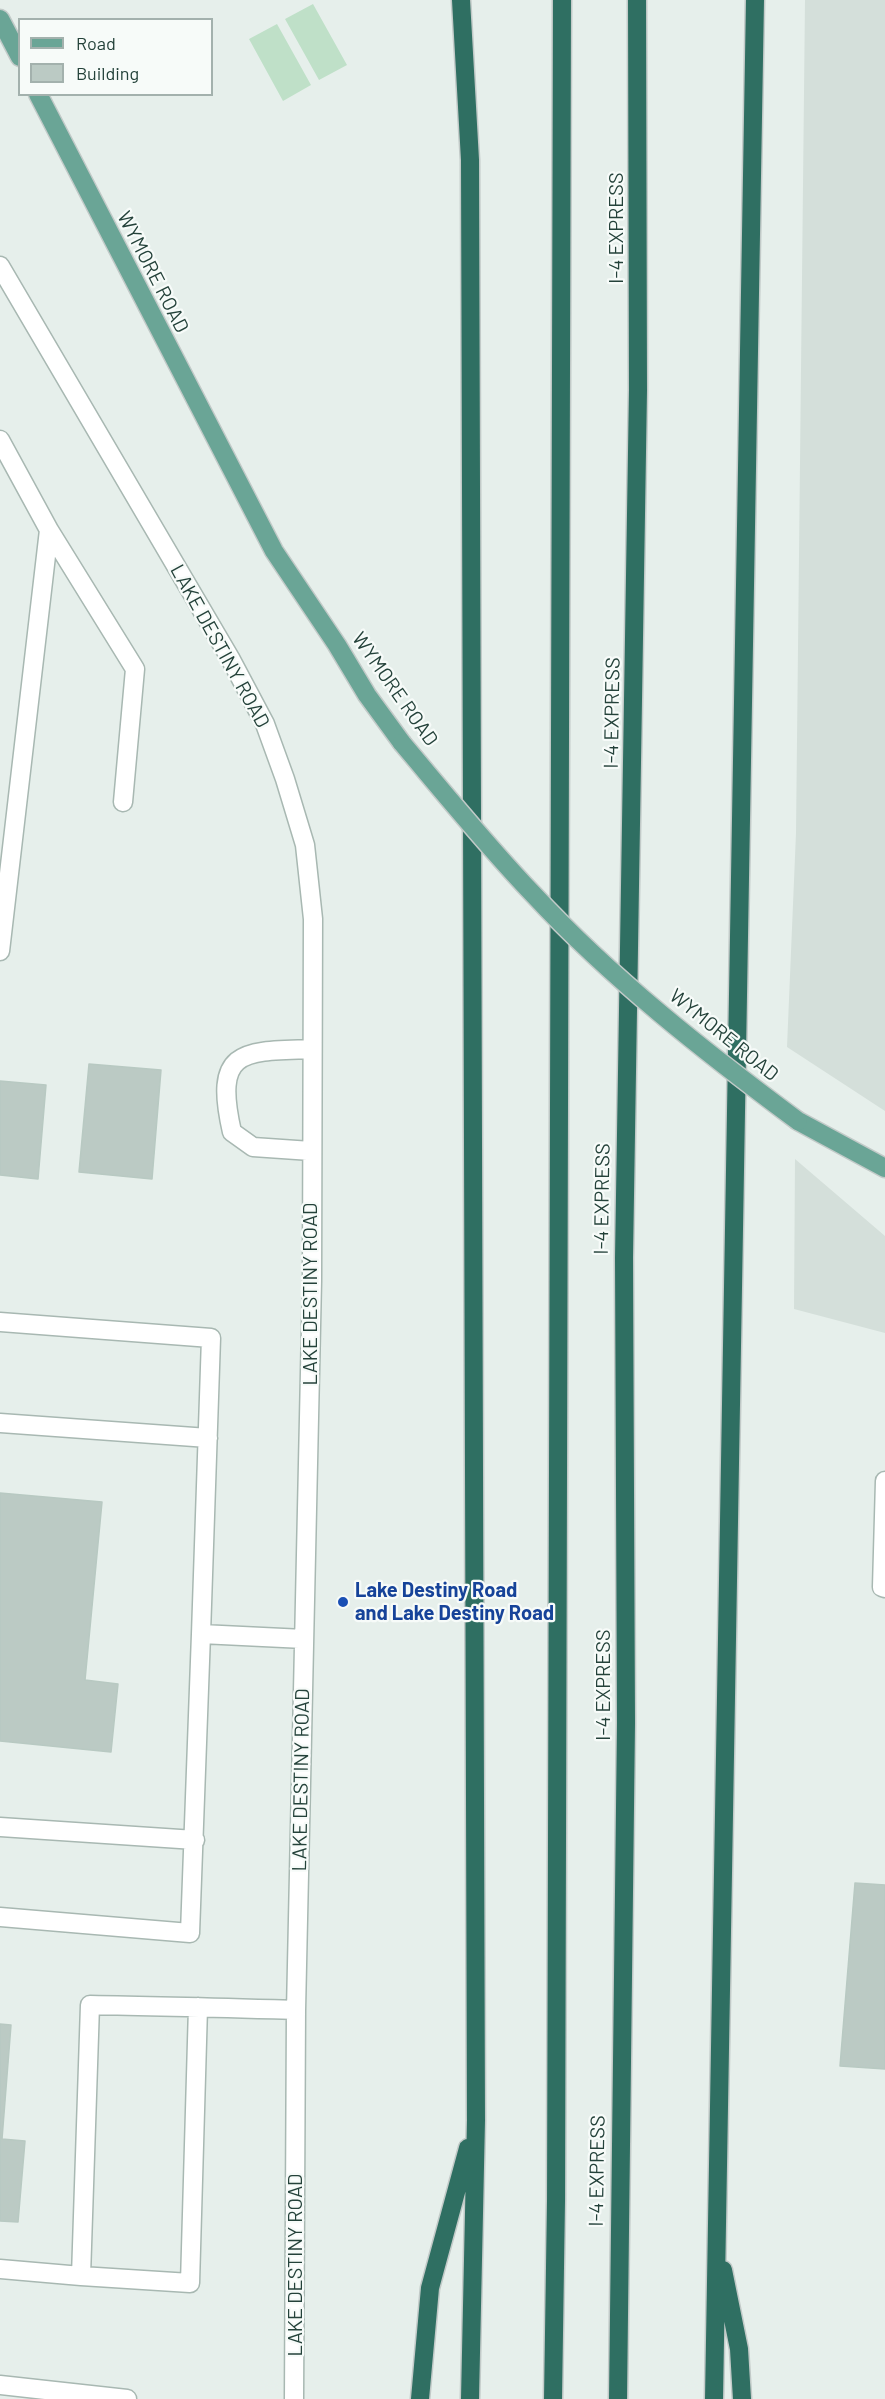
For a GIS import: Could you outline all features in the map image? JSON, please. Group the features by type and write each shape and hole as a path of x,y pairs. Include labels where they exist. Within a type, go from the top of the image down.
{"highway":[{"path":"461,0 470,172 476,2120 470,2399"},
{"name":"I-4 EXPRESS","path":"553,2399 556,2200 562,0"},
{"name":"I-4 EXPRESS","path":"618,2399 626,1723 624,1257 638,402 637,0"},
{"path":"714,2399 755,0"},
{"path":"420,2399 429,2288 476,2120"},
{"path":"716,2233 739,2349 742,2399"}],"main road":[{"path":"0,19 18,53"},
{"name":"WYMORE ROAD","path":"39,96 274,551 337,645 367,695 402,743 533,894 585,947 696,1044 798,1121 885,1168"}],"street":[{"name":"LAKE DESTINY ROAD","path":"0,266 230,658 265,724 305,845 313,919 312,1281 296,2010 294,2399"},
{"path":"0,440 49,530 135,669 123,802"},
{"path":"0,951 49,530"},
{"path":"311,1151 253,1147 232,1132 226,1106 228,1076 237,1059 256,1051 312,1049"},
{"path":"0,1322 211,1338 190,1933 0,1917"},
{"path":"0,1422 208,1438"},
{"path":"885,1481 882,1587 885,1588"},
{"path":"201,1634 304,1639"},
{"path":"0,1827 195,1840"},
{"path":"81,2276 90,2005 296,2010"},
{"path":"0,2269 190,2283 198,2007"},
{"path":"0,2385 127,2399"}],"shaded area":[{"path":"805,0 885,0 885,1111 787,1047 796,833"},
{"path":"795,1159 885,1236 885,1333 794,1309"}],"green space":[{"path":"313,4 347,65 319,80 285,19"},
{"path":"277,24 311,85 283,101 249,39"}],"building":[{"path":"89,1064 161,1070 152,1179 79,1172"},
{"path":"0,1081 46,1085 38,1179 0,1175"},
{"path":"0,1493 102,1502 85,1680 118,1684 111,1752 0,1741"},
{"path":"855,1883 885,1885 885,2069 840,2066"},
{"path":"0,2024 11,2025 2,2139 25,2141 18,2222 0,2221"}],"place":[{"name":"Lake Destiny Road and Lake Destiny Road","path":"343,1602"}]}
